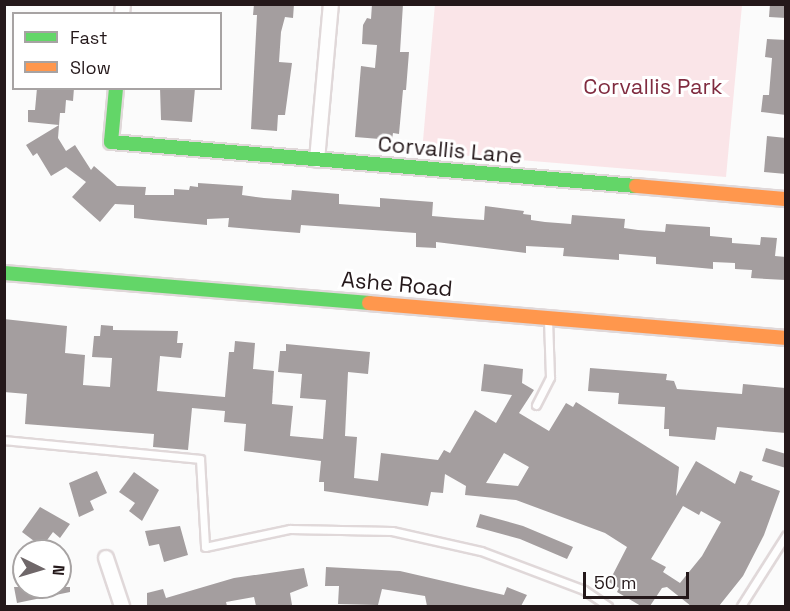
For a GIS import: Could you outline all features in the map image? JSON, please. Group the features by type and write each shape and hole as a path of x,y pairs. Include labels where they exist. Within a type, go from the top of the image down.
{"street":[{"path":"317,160 331,4"},
{"name":"Corvallis Lane","path":"116,90 111,142 786,200"},
{"name":"Ashe Road","path":"4,273 786,338"},
{"path":"106,558 122,606"}],"lane":[{"path":"536,405 550,377 548,318"},
{"path":"4,440 200,459 205,547 290,530 392,531 481,551 584,590 608,606"},
{"path":"741,606 786,535"}],"green space":[{"name":"Corvallis Park","path":"435,4 742,5 726,177 422,152"}],"building":[{"path":"254,4 294,4 293,18 285,17 281,32 279,62 292,63 285,115 278,115 277,131 251,129 257,15 253,15"},
{"path":"372,4 403,4 400,52 409,52 406,90 403,90 399,134 393,133 392,140 355,137 361,66 375,68 377,45 362,44 363,25 367,18 371,19"},
{"path":"770,4 786,4 786,18 769,17"},
{"path":"767,39 786,40 786,115 761,112 763,95 769,95 772,58 765,57"},
{"path":"37,90 74,90 73,101 66,100 65,113 60,113 58,138 66,151 75,145 91,170 94,166 117,186 146,187 145,195 174,195 174,189 189,190 190,186 198,187 198,183 243,186 242,195 264,198 291,200 292,190 339,194 339,204 380,207 380,198 433,202 432,216 455,218 484,220 485,206 524,211 523,214 531,215 531,220 545,222 571,224 572,215 625,219 624,228 638,230 665,232 666,224 710,227 710,236 732,238 732,243 760,245 761,237 777,238 775,256 786,257 786,280 751,278 752,270 735,269 735,263 713,262 713,269 656,264 656,257 619,254 619,260 563,256 564,248 526,246 526,253 436,242 436,248 416,247 416,233 301,225 300,233 228,227 229,218 207,219 207,225 134,218 134,205 115,204 100,222 72,197 86,182 66,167 51,176 37,153 33,156 26,145 59,125 28,122 28,110 35,110"},
{"path":"160,90 195,90 192,122 161,120"},
{"path":"767,136 786,138 786,174 764,172"},
{"path":"4,319 67,326 65,353 85,355 83,385 110,387 112,358 92,357 94,336 100,336 101,325 113,326 113,330 178,331 177,343 183,343 181,358 160,356 157,391 225,397 229,352 234,352 235,341 255,343 253,369 274,371 272,404 293,406 290,436 323,439 326,400 300,398 302,374 278,372 280,351 286,351 286,344 370,352 368,374 348,372 345,436 357,437 354,478 378,481 381,453 438,460 444,450 450,453 475,410 496,423 512,395 481,391 484,364 523,369 522,383 534,390 519,413 549,431 566,403 573,407 576,402 679,467 676,496 696,461 735,484 740,471 753,476 751,480 780,491 764,535 743,576 719,606 691,606 667,587 662,588 650,606 641,606 617,592 619,588 609,582 627,547 605,533 516,500 465,495 466,486 445,474 443,493 431,492 428,506 324,491 324,482 319,482 321,461 244,451 246,424 224,422 225,411 192,408 188,450 153,447 154,434 25,424 27,394 4,392","holes":["504,453 529,467 518,486 486,483","683,506 699,515 701,511 721,522 702,556 680,583 663,572 666,567 651,559"]},
{"path":"590,368 667,374 666,380 674,381 677,389 742,394 743,384 785,388 786,433 717,427 715,440 669,436 669,429 664,429 665,407 618,404 619,393 588,391"},
{"path":"766,448 786,454 786,468 762,461"},
{"path":"97,471 107,493 90,501 94,510 79,517 69,483"},
{"path":"134,472 159,490 142,521 129,511 135,503 119,492"},
{"path":"40,507 70,524 60,538 53,532 48,539 31,539 22,532"},
{"path":"480,514 523,526 573,547 567,559 520,539 476,527"},
{"path":"180,526 188,555 164,562 159,544 149,546 145,531"},
{"path":"326,567 400,571 504,595 507,587 527,595 521,606 427,606 425,596 382,589 378,605 338,604 339,586 325,586"},
{"path":"304,568 308,586 290,593 292,605 256,606 254,597 226,602 227,606 147,606 147,593 163,589 166,598 234,578"},
{"path":"16,599 36,599 17,603"}],"traffic: fast":[{"path":"116,90 111,142 636,186"},
{"path":"4,273 369,303"}],"traffic: slow":[{"path":"636,186 786,199"},
{"path":"369,303 786,338"}]}
